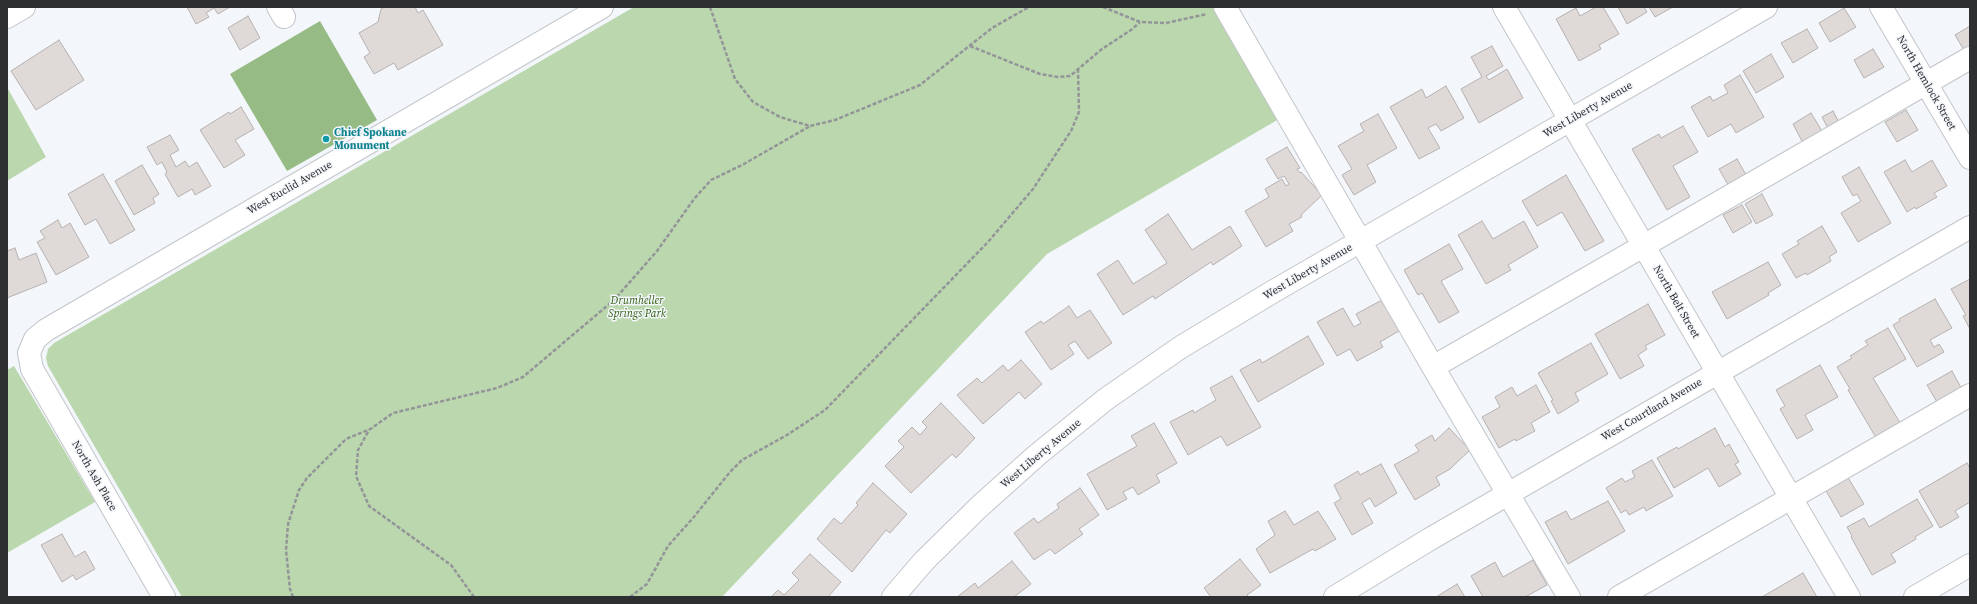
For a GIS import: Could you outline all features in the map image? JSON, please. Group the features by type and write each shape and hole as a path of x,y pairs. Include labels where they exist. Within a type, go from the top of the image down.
{"street":[{"path":"7,17 24,7"},
{"name":"West Euclid Avenue","path":"29,353 35,339 46,330 602,7"},
{"name":"North Belt Street","path":"1504,7 1849,597"},
{"name":"West Liberty Avenue","path":"893,597 924,561 979,507 1037,455 1106,399 1181,347 1766,7"},
{"name":"North Hemlock Street","path":"1881,7 1970,158"},
{"path":"1217,10 1360,242 1569,597"},
{"path":"1433,367 1970,58"},
{"name":"West Courtland Avenue","path":"1336,597 1417,546 1970,227"},
{"name":"North Ash Place","path":"29,353 32,369 164,597"},
{"path":"1619,597 1970,395"},
{"path":"1914,597 1970,565"}],"path":[{"path":"710,7 735,79 753,102 780,117 810,126"},
{"path":"293,597 290,589 286,550 288,524 300,490 307,478 346,439 369,430 393,413 497,388 523,377 614,300 657,251 694,199 711,180 810,126 835,120 920,85 992,28 1029,7"},
{"path":"1103,7 1140,22 1166,23 1217,10"},
{"path":"970,46 1040,74 1058,77 1070,76 1102,49 1131,30 1140,22"},
{"path":"630,597 647,584 668,546 730,472 742,460 787,435 825,410 988,242 1033,188 1071,131 1079,112 1078,69"},
{"path":"369,430 358,450 356,476 370,506 451,565 474,597"}],"green space":[{"name":"Drumheller Springs Park","path":"634,7 1214,7 1279,119 1047,254 722,597 182,597 48,366 46,358 48,349 54,343"},
{"path":"320,21 377,120 287,171 230,74"},
{"path":"7,87 46,157 7,181"},
{"path":"14,366 95,502 7,553 7,370"}],"building":[{"path":"187,7 230,7 218,14 214,8 206,13 209,17 196,24"},
{"path":"385,7 415,7 418,13 423,10 443,45 398,70 394,63 374,74 364,57 370,53 359,33 378,22 381,9"},
{"path":"1596,7 1603,7 1619,34 1599,45 1601,49 1579,61 1556,19 1576,8 1580,16"},
{"path":"1618,7 1644,7 1647,12 1627,24"},
{"path":"1649,7 1673,7 1655,17"},
{"path":"1844,8 1856,27 1830,42 1819,23"},
{"path":"248,16 260,38 240,50 228,28"},
{"path":"1970,26 1970,53 1967,55 1955,35"},
{"path":"1807,29 1818,48 1793,63 1781,43"},
{"path":"59,40 84,80 36,110 11,71"},
{"path":"1492,46 1503,66 1486,76 1489,80 1507,69 1523,98 1479,123 1461,89 1482,77 1471,57"},
{"path":"1873,49 1884,67 1864,78 1854,60"},
{"path":"1771,54 1784,77 1756,93 1743,71"},
{"path":"1740,75 1764,117 1736,133 1731,124 1708,137 1691,107 1710,96 1713,101 1728,93 1724,85"},
{"path":"1446,86 1464,118 1441,131 1436,124 1428,128 1440,148 1419,159 1390,107 1422,89 1426,98"},
{"path":"241,107 254,129 235,140 245,155 224,168 200,130 229,112 230,114"},
{"path":"1906,110 1918,130 1897,142 1885,122"},
{"path":"1833,111 1842,128 1831,134 1822,117"},
{"path":"1811,113 1822,131 1803,143 1793,124"},
{"path":"1378,114 1397,148 1367,165 1376,182 1354,195 1342,175 1352,169 1338,146 1364,131 1360,124"},
{"path":"1683,126 1698,152 1673,166 1690,197 1667,210 1632,149 1659,134 1661,138"},
{"path":"170,135 179,150 170,155 176,167 185,161 189,167 197,162 211,186 195,195 192,189 178,197 165,174 167,172 162,162 157,165 147,147"},
{"path":"1287,147 1300,168 1297,169 1322,195 1301,215 1302,217 1289,224 1293,231 1266,247 1245,211 1269,197 1265,189 1282,179 1286,186 1289,184 1284,176 1278,179 1266,159"},
{"path":"1737,159 1749,180 1731,190 1719,169"},
{"path":"1905,160 1912,172 1932,160 1947,186 1934,193 1937,197 1916,209 1915,207 1907,212 1884,172"},
{"path":"142,165 159,194 153,198 155,203 134,215 115,181"},
{"path":"1859,167 1891,223 1858,242 1841,213 1861,201 1857,194 1853,196 1842,177"},
{"path":"103,174 135,230 110,244 96,219 85,225 68,194"},
{"path":"1566,175 1604,241 1585,251 1562,212 1537,226 1522,201"},
{"path":"1762,194 1773,215 1756,224 1745,204"},
{"path":"1742,205 1752,222 1733,233 1723,215"},
{"path":"1168,214 1192,250 1230,226 1242,246 1213,265 1211,262 1155,299 1153,296 1123,315 1097,274 1118,260 1133,284 1167,263 1145,230"},
{"path":"58,220 62,228 70,223 89,257 56,275 37,242 45,238 40,231"},
{"path":"1482,221 1493,239 1524,221 1538,247 1508,265 1511,270 1486,284 1458,235"},
{"path":"1822,226 1837,252 1829,257 1831,261 1807,275 1806,273 1796,278 1782,254 1799,244 1797,241"},
{"path":"1449,244 1463,269 1441,281 1459,312 1439,323 1422,293 1418,295 1404,270"},
{"path":"15,248 19,260 36,253 47,282 7,298 7,251"},
{"path":"1768,262 1781,285 1768,293 1769,295 1727,319 1712,292"},
{"path":"1970,279 1970,329 1963,316 1966,315 1951,289"},
{"path":"1935,299 1952,328 1930,340 1934,347 1939,344 1944,352 1917,367 1893,325 1900,321 1899,319"},
{"path":"1382,300 1399,331 1380,342 1383,347 1357,361 1350,349 1337,356 1317,322 1343,308 1354,327 1361,323 1356,314"},
{"path":"1648,304 1665,335 1645,346 1647,349 1638,355 1644,366 1620,379 1595,334"},
{"path":"1069,306 1077,318 1090,310 1112,343 1088,359 1075,341 1068,345 1074,354 1051,370 1025,332 1041,321 1043,324"},
{"path":"1888,328 1906,359 1873,378 1902,426 1878,441 1848,390 1850,389 1837,367 1852,358 1850,356 1868,345 1865,341"},
{"path":"1308,336 1324,364 1258,402 1240,370 1260,359 1262,363"},
{"path":"1591,343 1608,374 1575,393 1579,401 1558,414 1551,401 1553,400 1538,373"},
{"path":"1021,360 1042,384 1025,399 1019,392 983,424 957,395 977,378 982,383 1003,365 1008,371"},
{"path":"1820,365 1838,397 1805,415 1813,430 1797,439 1780,409 1785,406 1776,390"},
{"path":"1952,371 1964,393 1940,407 1927,385"},
{"path":"1232,376 1261,427 1227,446 1221,436 1188,455 1170,422 1193,410 1194,413 1216,400 1210,388"},
{"path":"1536,385 1550,412 1531,423 1535,431 1516,441 1515,439 1499,448 1482,417 1500,407 1495,397 1512,387 1517,396"},
{"path":"941,403 975,438 956,458 952,454 911,493 885,466 904,447 898,441 912,427 920,435 927,427 922,422"},
{"path":"1154,423 1177,463 1156,475 1160,482 1138,495 1133,487 1123,492 1127,499 1107,510 1087,474 1137,446 1131,436"},
{"path":"1449,428 1470,450 1450,469 1436,477 1440,485 1415,500 1394,465 1419,451 1415,445 1432,435 1435,441"},
{"path":"1715,428 1725,447 1729,444 1739,462 1735,464 1741,474 1719,487 1708,468 1674,488 1657,458 1677,447 1678,449"},
{"path":"1652,460 1673,496 1646,511 1644,507 1629,515 1626,510 1621,513 1606,488 1622,478 1625,482 1635,477 1632,471"},
{"path":"1967,463 1970,468 1970,502 1955,511 1959,517 1940,528 1919,491"},
{"path":"1381,464 1397,493 1375,507 1370,498 1362,503 1373,523 1352,535 1334,503 1341,499 1334,485 1358,471 1360,475"},
{"path":"1847,476 1864,504 1841,517 1825,489"},
{"path":"873,483 907,514 890,533 886,530 852,572 817,539 834,518 841,524 858,505 856,503"},
{"path":"1080,488 1099,515 1079,529 1083,534 1055,554 1050,549 1034,560 1014,533 1034,518 1038,523 1059,508 1057,504"},
{"path":"1917,499 1933,526 1915,537 1916,539 1891,554 1896,562 1872,575 1847,527 1864,518 1869,527"},
{"path":"1608,501 1625,531 1568,564 1545,522 1566,511 1571,520"},
{"path":"1285,511 1294,525 1318,511 1336,539 1315,551 1313,549 1270,573 1256,549 1275,535 1268,521"},
{"path":"62,534 75,557 85,551 95,569 76,580 73,575 62,582 41,545"},
{"path":"810,554 841,582 828,597 771,597 778,590 784,595 799,580 792,573"},
{"path":"1240,559 1261,585 1247,595 1249,597 1211,597 1204,588"},
{"path":"1533,560 1547,585 1525,597 1483,597 1471,576 1495,562 1503,577"},
{"path":"1012,561 1031,584 1014,597 957,597 975,583 978,588"},
{"path":"1803,573 1817,597 1762,597"},
{"path":"1457,584 1465,597 1436,597"}],"place":[{"name":"Chief Spokane Monument","path":"326,139"}]}
